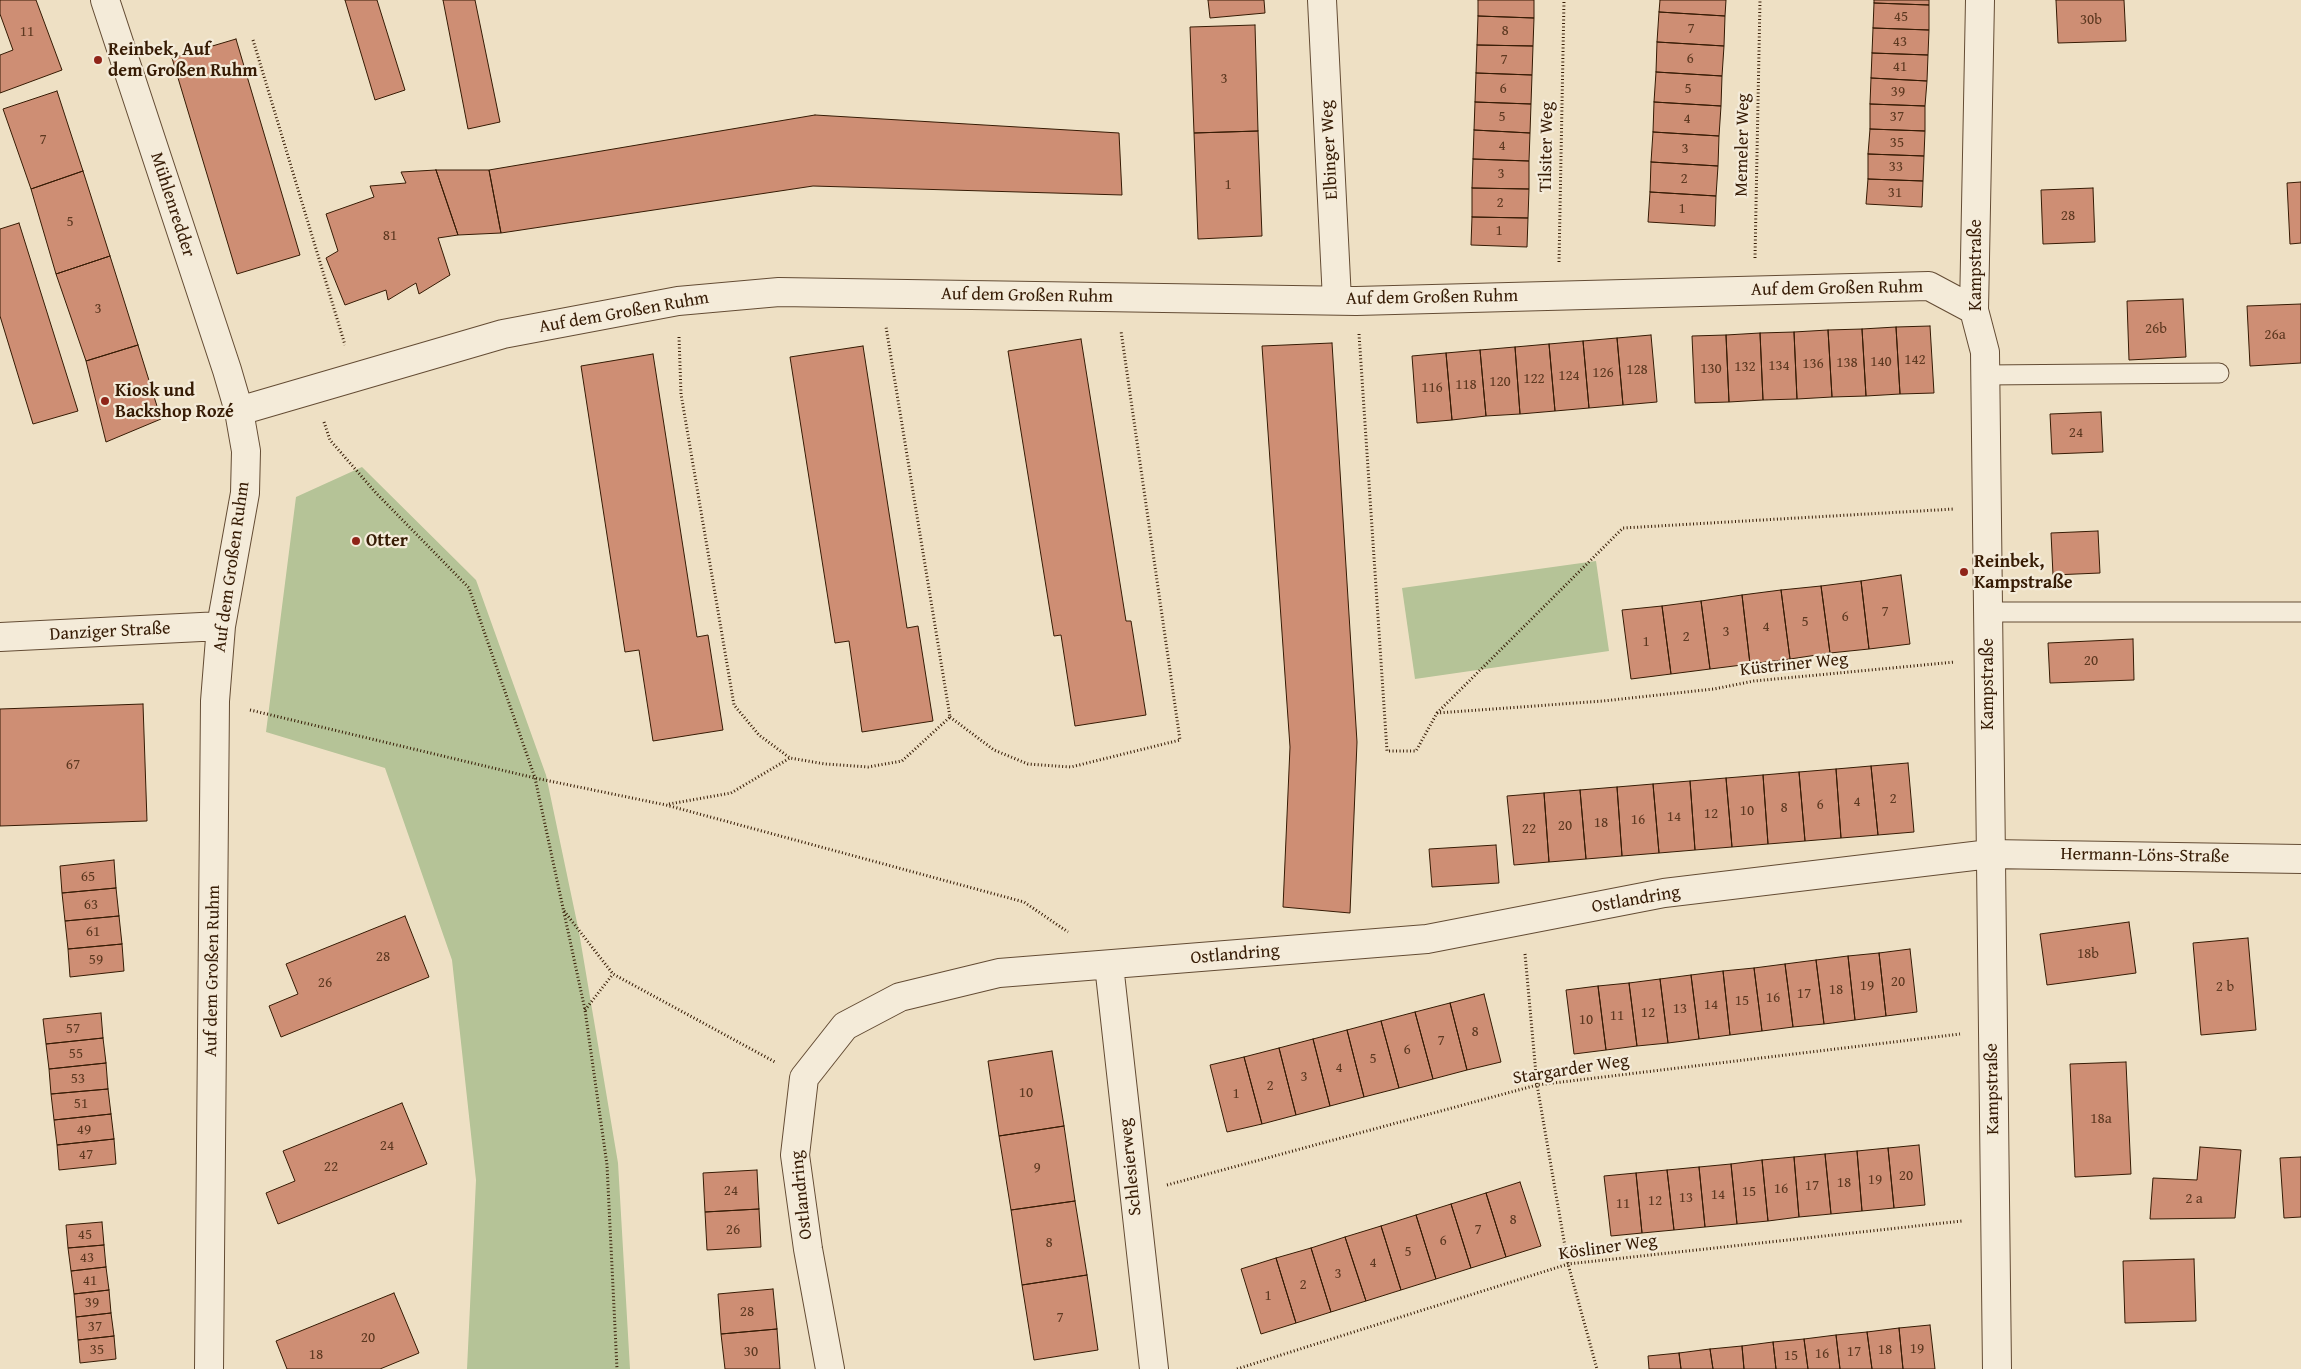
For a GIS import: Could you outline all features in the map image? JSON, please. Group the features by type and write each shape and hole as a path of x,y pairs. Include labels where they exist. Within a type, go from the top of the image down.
{"street":[{"name":"Mühlenredder","path":"105,0 239,411"},
{"name":"Elbinger Weg","path":"1322,0 1347,300"},
{"name":"Kampstraße","path":"1980,0 1974,310 1986,352 1997,1369"},
{"name":"Auf dem Großen Ruhm","path":"209,1369 215,702 221,626 245,493 246,451 239,411 503,334 678,301 779,292 1347,300 1929,286 1974,310"},
{"name":"Danziger Straße","path":"0,637 221,626"},
{"name":"Hermann-Löns-Straße","path":"1990,854 2301,859"},
{"name":"Ostlandring","path":"830,1369 808,1249 795,1155 804,1078 845,1026 900,997 999,973 1427,940 1664,893 1990,854"},
{"name":"Schlesierweg","path":"1109,965 1154,1369"}],"lane":[{"path":"1985,375 2219,374"},
{"path":"1988,612 2301,612"}],"path":[{"name":"Tilsiter Weg","path":"1558,295 1564,0"},
{"name":"Memeler Weg","path":"1754,291 1760,0"},
{"path":"253,40 355,377"},
{"path":"880,293 950,716 994,750 1028,764 1071,767 1180,740 1116,298"},
{"path":"1347,300 1387,751 1416,751 1437,713 1623,528 1987,507"},
{"path":"678,301 682,394 734,705 759,735 790,758 824,764 868,767 902,762 950,716"},
{"path":"312,389 330,440 376,493 468,588 535,778 585,1010 607,1165 617,1369"},
{"name":"Küstriner Weg","path":"1437,713 1603,701 1714,689 1754,681 1988,659"},
{"path":"215,702 535,778 666,805 1024,902 1076,938 1109,965"},
{"path":"666,805 731,793 790,758"},
{"path":"564,911 614,974 804,1078"},
{"path":"1522,921 1537,1085 1568,1264 1597,1369"},
{"path":"585,1010 614,974"},
{"name":"Stargarder Weg","path":"1133,1194 1537,1085 1992,1030"},
{"name":"Kösliner Weg","path":"1237,1369 1568,1264 1995,1218"}],"green space":[{"path":"362,467 476,580 546,775 579,932 618,1163 630,1369 467,1369 476,1180 452,960 385,768 266,732 296,497"},
{"path":"1596,561 1609,651 1415,679 1402,588"}],"building":[{"path":"0,0 36,0 62,70 0,93 0,55 13,50 0,14"},
{"path":"345,0 377,0 405,90 375,100"},
{"path":"443,0 475,0 500,122 468,129"},
{"path":"1208,0 1264,0 1265,13 1210,18"},
{"path":"1478,0 1534,0 1534,18 1478,16"},
{"path":"1660,0 1726,0 1725,16 1659,12"},
{"path":"1874,0 1929,0 1929,5 1874,3"},
{"path":"2056,0 2124,0 2126,41 2058,43"},
{"path":"1874,3 1929,5 1929,30 1873,28"},
{"path":"1659,12 1725,16 1724,46 1657,42"},
{"path":"1478,16 1534,18 1533,46 1477,45"},
{"path":"1255,25 1258,131 1194,133 1190,27"},
{"path":"1873,28 1929,30 1928,55 1872,53"},
{"path":"236,39 300,255 237,274 172,58"},
{"path":"1657,42 1724,46 1722,76 1656,72"},
{"path":"1477,45 1533,46 1532,75 1476,73"},
{"path":"1872,53 1928,55 1927,81 1871,78"},
{"path":"1656,72 1722,76 1721,106 1654,102"},
{"path":"1476,73 1532,75 1531,104 1475,102"},
{"path":"1871,78 1927,81 1925,106 1870,104"},
{"path":"57,91 83,171 31,189 3,109"},
{"path":"1475,102 1531,104 1530,133 1474,130"},
{"path":"1654,102 1721,106 1719,136 1653,132"},
{"path":"1870,104 1925,106 1925,131 1870,129"},
{"path":"815,115 1119,133 1122,195 813,186 501,233 489,170"},
{"path":"1870,129 1925,131 1924,156 1868,154"},
{"path":"1474,130 1530,133 1529,161 1473,159"},
{"path":"1258,131 1262,236 1198,239 1194,133"},
{"path":"1653,132 1719,136 1718,166 1651,162"},
{"path":"1868,154 1924,156 1923,181 1868,179"},
{"path":"1473,159 1529,161 1529,189 1472,188"},
{"path":"1651,162 1718,166 1716,196 1650,192"},
{"path":"436,170 458,235 438,238 450,275 419,294 416,283 388,300 386,290 345,305 326,258 338,251 326,214 374,197 370,186 406,183 401,172"},
{"path":"436,170 489,170 501,233 458,235"},
{"path":"83,171 110,256 56,274 31,189"},
{"path":"1868,179 1923,181 1922,207 1866,204"},
{"path":"2301,182 2301,243 2290,244 2287,183"},
{"path":"1472,188 1529,189 1528,218 1472,217"},
{"path":"2093,188 2095,242 2043,244 2041,190"},
{"path":"1650,192 1716,196 1715,226 1648,222"},
{"path":"1472,217 1528,218 1527,247 1471,245"},
{"path":"19,223 78,411 33,424 0,316 0,229"},
{"path":"110,256 138,345 86,361 56,274"},
{"path":"2183,299 2186,357 2129,360 2127,301"},
{"path":"2301,304 2301,363 2250,366 2247,306"},
{"path":"1930,326 1934,393 1900,394 1896,327"},
{"path":"1896,327 1900,394 1866,396 1862,329"},
{"path":"1862,329 1866,396 1832,397 1828,330"},
{"path":"1828,330 1832,397 1797,399 1794,332"},
{"path":"1794,332 1797,399 1763,400 1760,333"},
{"path":"1760,333 1763,400 1729,402 1726,335"},
{"path":"1651,335 1657,402 1623,405 1617,338"},
{"path":"1726,335 1729,402 1695,403 1692,336"},
{"path":"1617,338 1623,405 1589,408 1583,341"},
{"path":"1081,339 1126,621 1131,621 1146,715 1075,726 1061,635 1054,636 1008,351"},
{"path":"1583,341 1589,408 1555,411 1549,344"},
{"path":"1332,343 1357,742 1350,913 1283,907 1290,747 1262,346"},
{"path":"1549,344 1555,411 1520,414 1515,347"},
{"path":"138,345 161,419 106,442 86,361"},
{"path":"863,346 907,628 918,626 933,721 862,732 849,641 835,643 790,357"},
{"path":"1515,347 1520,414 1486,416 1480,350"},
{"path":"1480,350 1486,416 1452,420 1446,353"},
{"path":"1446,353 1452,420 1417,423 1412,356"},
{"path":"653,354 697,637 708,635 723,730 653,741 639,650 625,652 581,366"},
{"path":"2101,412 2103,452 2052,454 2050,414"},
{"path":"2098,531 2100,573 2053,575 2051,533"},
{"path":"1901,575 1910,644 1869,649 1861,581"},
{"path":"1861,581 1869,649 1830,653 1821,586"},
{"path":"1821,586 1830,653 1790,659 1781,590"},
{"path":"1781,590 1790,659 1750,664 1742,595"},
{"path":"1742,595 1750,664 1710,669 1701,601"},
{"path":"1701,601 1710,669 1671,674 1662,606"},
{"path":"1662,606 1671,674 1631,679 1622,610"},
{"path":"2133,639 2134,680 2050,683 2048,643"},
{"path":"143,704 147,821 0,826 0,709"},
{"path":"1908,763 1914,832 1878,835 1871,766"},
{"path":"1871,766 1878,835 1841,838 1836,769"},
{"path":"1836,769 1841,838 1805,841 1799,772"},
{"path":"1799,772 1805,841 1768,844 1763,775"},
{"path":"1763,775 1768,844 1732,847 1726,778"},
{"path":"1726,778 1732,847 1695,850 1690,781"},
{"path":"1690,781 1695,850 1659,853 1653,784"},
{"path":"1653,784 1659,853 1622,856 1617,787"},
{"path":"1617,787 1622,856 1586,859 1580,790"},
{"path":"1580,790 1586,859 1549,862 1544,793"},
{"path":"1544,793 1549,862 1514,865 1507,796"},
{"path":"1496,845 1499,883 1432,887 1429,849"},
{"path":"114,860 116,888 62,893 60,866"},
{"path":"116,888 119,916 65,921 62,893"},
{"path":"119,916 122,944 68,949 65,921"},
{"path":"405,916 429,977 281,1037 269,1006 298,994 286,964"},
{"path":"2129,922 2136,973 2047,985 2040,934"},
{"path":"2248,938 2256,1030 2201,1035 2193,943"},
{"path":"122,944 124,971 70,977 68,949"},
{"path":"1910,949 1917,1012 1886,1016 1879,953"},
{"path":"1879,953 1886,1016 1855,1020 1848,956"},
{"path":"1848,956 1855,1020 1824,1024 1816,960"},
{"path":"1816,960 1824,1024 1793,1027 1785,964"},
{"path":"1785,964 1793,1027 1762,1031 1754,968"},
{"path":"1754,968 1762,1031 1730,1035 1723,971"},
{"path":"1723,971 1730,1035 1699,1039 1691,975"},
{"path":"1691,975 1699,1039 1668,1043 1660,979"},
{"path":"1660,979 1668,1043 1637,1046 1629,983"},
{"path":"1629,983 1637,1046 1606,1050 1598,986"},
{"path":"1598,986 1606,1050 1574,1054 1566,990"},
{"path":"1484,994 1501,1062 1467,1070 1450,1003"},
{"path":"1450,1003 1467,1070 1433,1079 1415,1012"},
{"path":"1415,1012 1433,1079 1399,1088 1381,1021"},
{"path":"101,1013 103,1038 46,1044 43,1019"},
{"path":"1381,1021 1399,1088 1364,1097 1347,1030"},
{"path":"1347,1030 1364,1097 1330,1106 1313,1039"},
{"path":"103,1038 106,1063 49,1069 46,1044"},
{"path":"1313,1039 1330,1106 1296,1115 1279,1048"},
{"path":"1279,1048 1296,1115 1262,1124 1244,1057"},
{"path":"1052,1051 1064,1126 999,1136 988,1061"},
{"path":"1244,1057 1262,1124 1227,1132 1210,1065"},
{"path":"2126,1062 2131,1174 2075,1177 2070,1064"},
{"path":"106,1063 108,1089 51,1094 49,1069"},
{"path":"108,1089 111,1114 54,1120 51,1094"},
{"path":"402,1103 427,1164 278,1224 266,1193 295,1181 283,1151"},
{"path":"111,1114 114,1139 57,1145 54,1120"},
{"path":"1064,1126 1075,1201 1011,1210 999,1136"},
{"path":"114,1139 116,1164 59,1170 57,1145"},
{"path":"1919,1145 1925,1205 1894,1208 1888,1148"},
{"path":"2200,1147 2241,1150 2235,1218 2150,1219 2153,1178 2197,1180"},
{"path":"1888,1148 1894,1208 1862,1211 1857,1151"},
{"path":"1857,1151 1862,1211 1831,1214 1825,1154"},
{"path":"1825,1154 1831,1214 1799,1217 1794,1157"},
{"path":"1794,1157 1799,1217 1768,1221 1762,1160"},
{"path":"2301,1157 2301,1217 2284,1218 2280,1158"},
{"path":"1762,1160 1768,1221 1737,1224 1731,1164"},
{"path":"1731,1164 1737,1224 1705,1227 1699,1167"},
{"path":"1699,1167 1705,1227 1674,1230 1667,1170"},
{"path":"757,1170 759,1209 705,1212 703,1173"},
{"path":"1667,1170 1674,1230 1642,1233 1636,1173"},
{"path":"1636,1173 1642,1233 1611,1236 1604,1176"},
{"path":"1520,1182 1541,1246 1506,1257 1486,1193"},
{"path":"1486,1193 1506,1257 1471,1268 1451,1204"},
{"path":"1075,1201 1087,1275 1022,1285 1011,1210"},
{"path":"1451,1204 1471,1268 1436,1279 1416,1215"},
{"path":"759,1209 761,1247 707,1250 705,1212"},
{"path":"1416,1215 1436,1279 1401,1290 1381,1226"},
{"path":"102,1222 104,1245 68,1248 66,1225"},
{"path":"1381,1226 1401,1290 1366,1301 1345,1237"},
{"path":"1345,1237 1366,1301 1331,1312 1311,1248"},
{"path":"104,1245 106,1267 71,1271 68,1248"},
{"path":"1311,1248 1331,1312 1296,1323 1276,1258"},
{"path":"1276,1258 1296,1323 1261,1334 1241,1269"},
{"path":"2194,1259 2196,1321 2125,1323 2123,1261"},
{"path":"106,1267 109,1290 74,1294 71,1271"},
{"path":"1087,1275 1098,1350 1034,1360 1022,1285"},
{"path":"773,1289 777,1329 721,1334 718,1294"},
{"path":"109,1290 111,1313 76,1317 74,1294"},
{"path":"394,1293 419,1353 380,1369 287,1369 276,1341"},
{"path":"111,1313 114,1336 78,1340 76,1317"},
{"path":"1930,1325 1935,1369 1903,1369 1899,1328"},
{"path":"1899,1328 1903,1369 1872,1369 1867,1332"},
{"path":"777,1329 780,1369 725,1369 721,1334"},
{"path":"1867,1332 1872,1369 1840,1369 1836,1335"},
{"path":"1836,1335 1840,1369 1808,1369 1804,1339"},
{"path":"114,1336 116,1359 80,1363 78,1340"},
{"path":"1804,1339 1808,1369 1776,1369 1773,1342"},
{"path":"1773,1342 1776,1369 1744,1369 1742,1346"},
{"path":"1742,1346 1744,1369 1713,1369 1710,1349"},
{"path":"1710,1349 1713,1369 1681,1369 1679,1353"},
{"path":"1679,1353 1681,1369 1649,1369 1648,1356"}],"place":[{"name":"Reinbek, Auf dem Großen Ruhm","path":"98,60"},
{"name":"Kiosk und Backshop Rozé","path":"105,401"},
{"name":"Otter","path":"356,541"},
{"name":"Reinbek, Kampstraße","path":"1964,572"}]}
